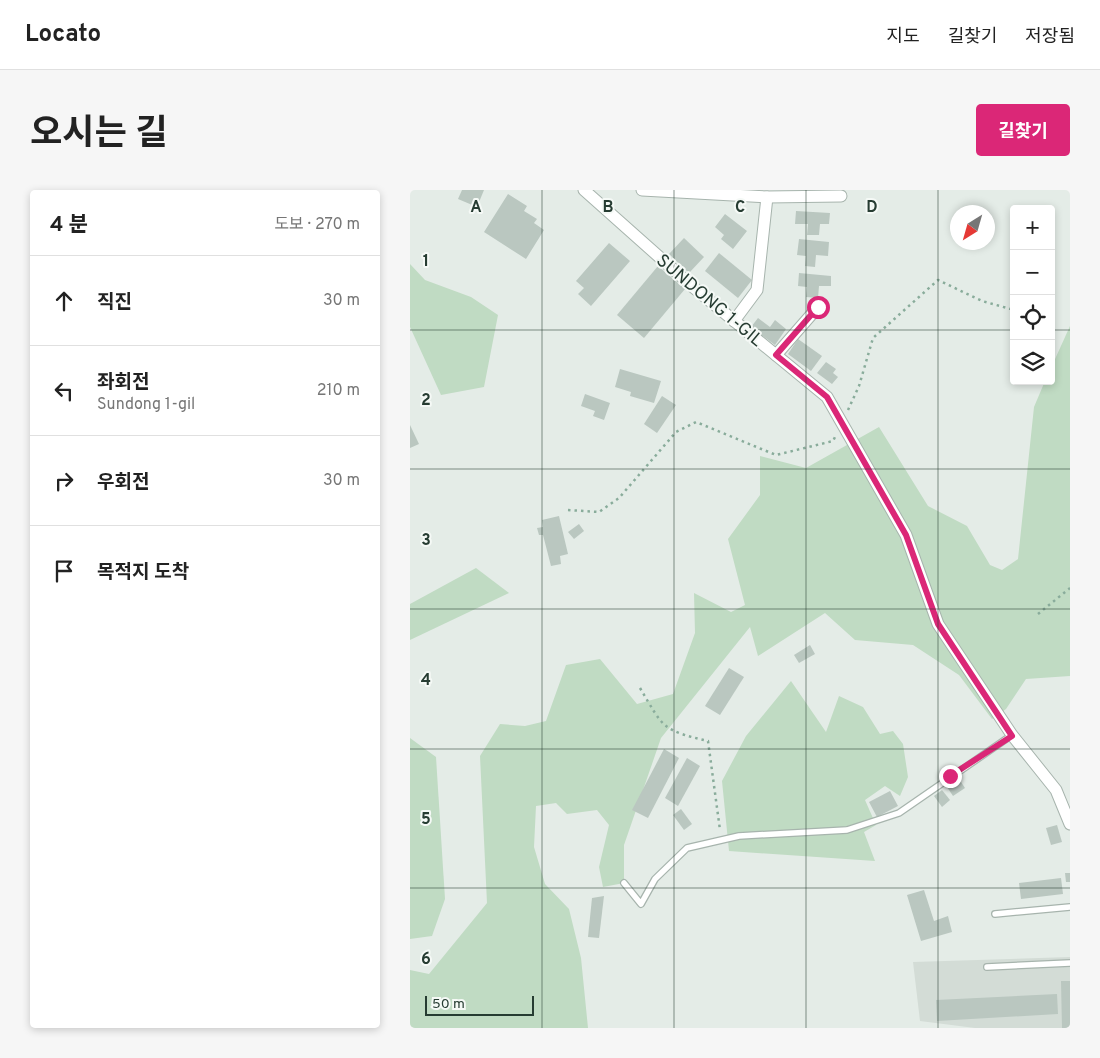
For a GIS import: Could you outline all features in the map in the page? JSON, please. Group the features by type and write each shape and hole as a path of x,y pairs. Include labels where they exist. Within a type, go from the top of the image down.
{"street":[{"name":"SUNDONG 1-GIL","path":"584,190 734,321 827,397 906,535 938,624 1012,736 1056,790 1070,824"},
{"path":"642,190 767,196 841,196"},
{"path":"734,321 757,290 767,196"},
{"path":"776,355 818,307"}],"lane":[{"path":"624,883 641,904 655,879 687,848 739,836 847,830 899,812 1012,736"},
{"path":"995,914 1070,907"},
{"path":"987,967 1070,963"}],"path":[{"path":"568,510 599,512 619,498 676,432 696,422 776,455 833,441 860,386 873,338 938,280 982,301 1010,309"},
{"path":"1038,614 1070,588"},
{"path":"640,688 660,722 667,728 674,733 708,741 722,839"}],"shaded area":[{"path":"1070,957 1070,1028 975,1028 920,1021 913,962"}],"green space":[{"path":"410,264 425,280 471,297 498,315 484,387 441,395 410,327"},
{"path":"1070,326 1070,676 1026,679 1006,709 992,719 959,675 913,645 855,640 825,613 758,656 750,627 661,738 624,845 624,883 603,887 599,867 609,825 597,810 567,814 556,803 536,806 534,847 545,884 569,909 581,958 588,1028 410,1028 410,970 429,974 487,903 480,756 500,724 525,726 546,721 566,665 600,659 637,704 673,694 695,633 694,593 731,612 745,605 728,539 760,495 760,456 806,468 879,427 928,506 967,526 990,565 1002,570 1018,559 1034,407 1043,385 1055,385 1055,359"},
{"path":"476,568 509,593 410,640 410,604"},
{"path":"791,681 826,732 839,696 863,707 880,734 893,731 903,744 908,777 900,796 885,786 865,800 876,825 864,832 875,861 729,851 722,781 746,736"},
{"path":"410,738 436,757 445,899 432,936 410,939"}],"building":[{"path":"462,190 484,190 477,207 458,199"},
{"path":"508,194 527,206 524,211 537,219 534,223 544,230 526,259 484,232"},
{"path":"796,211 830,213 829,224 820,224 819,235 807,235 808,224 795,224"},
{"path":"725,214 747,231 733,249 721,239 724,235 715,227"},
{"path":"684,238 704,257 689,273 669,254"},
{"path":"799,239 829,242 828,256 816,255 815,267 805,266 806,256 797,255"},
{"path":"609,243 630,261 591,306 578,294 584,288 576,281"},
{"path":"719,253 752,280 738,298 705,271"},
{"path":"658,266 685,289 644,338 617,315"},
{"path":"799,273 831,276 831,286 819,286 818,298 806,297 807,287 798,286"},
{"path":"758,318 770,327 775,320 786,329 775,345 751,327"},
{"path":"798,339 822,356 811,371 788,354"},
{"path":"826,362 836,369 833,373 838,377 832,384 817,373"},
{"path":"620,369 661,381 654,403 630,396 631,392 615,387"},
{"path":"585,394 610,403 604,420 593,416 595,411 581,406"},
{"path":"662,396 676,405 657,433 644,424"},
{"path":"410,425 419,444 410,448"},
{"path":"559,516 568,554 560,556 561,564 551,566 543,535 539,535 537,528 543,527 542,520"},
{"path":"579,524 584,531 574,539 568,532"},
{"path":"810,645 815,654 799,663 794,655"},
{"path":"729,668 744,677 720,715 705,706"},
{"path":"664,749 679,758 648,818 632,810"},
{"path":"687,758 700,766 678,806 665,798"},
{"path":"959,779 965,788 953,796 947,787"},
{"path":"942,790 950,800 942,807 934,796"},
{"path":"890,791 898,806 877,817 869,802"},
{"path":"681,809 692,824 684,830 673,815"},
{"path":"1057,825 1062,842 1051,845 1046,828"},
{"path":"1065,873 1070,873 1070,882 1066,882"},
{"path":"1061,878 1063,894 1021,899 1019,883"},
{"path":"924,890 934,921 948,916 952,932 921,941 907,895"},
{"path":"604,896 599,938 588,937 592,898"},
{"path":"1061,981 1070,981 1070,1028 1062,1028"},
{"path":"1057,994 1058,1014 937,1021 936,1000"}],"route":[{"path":"818,307 776,355 827,397 906,535 938,624 1012,736 950,776"}]}
